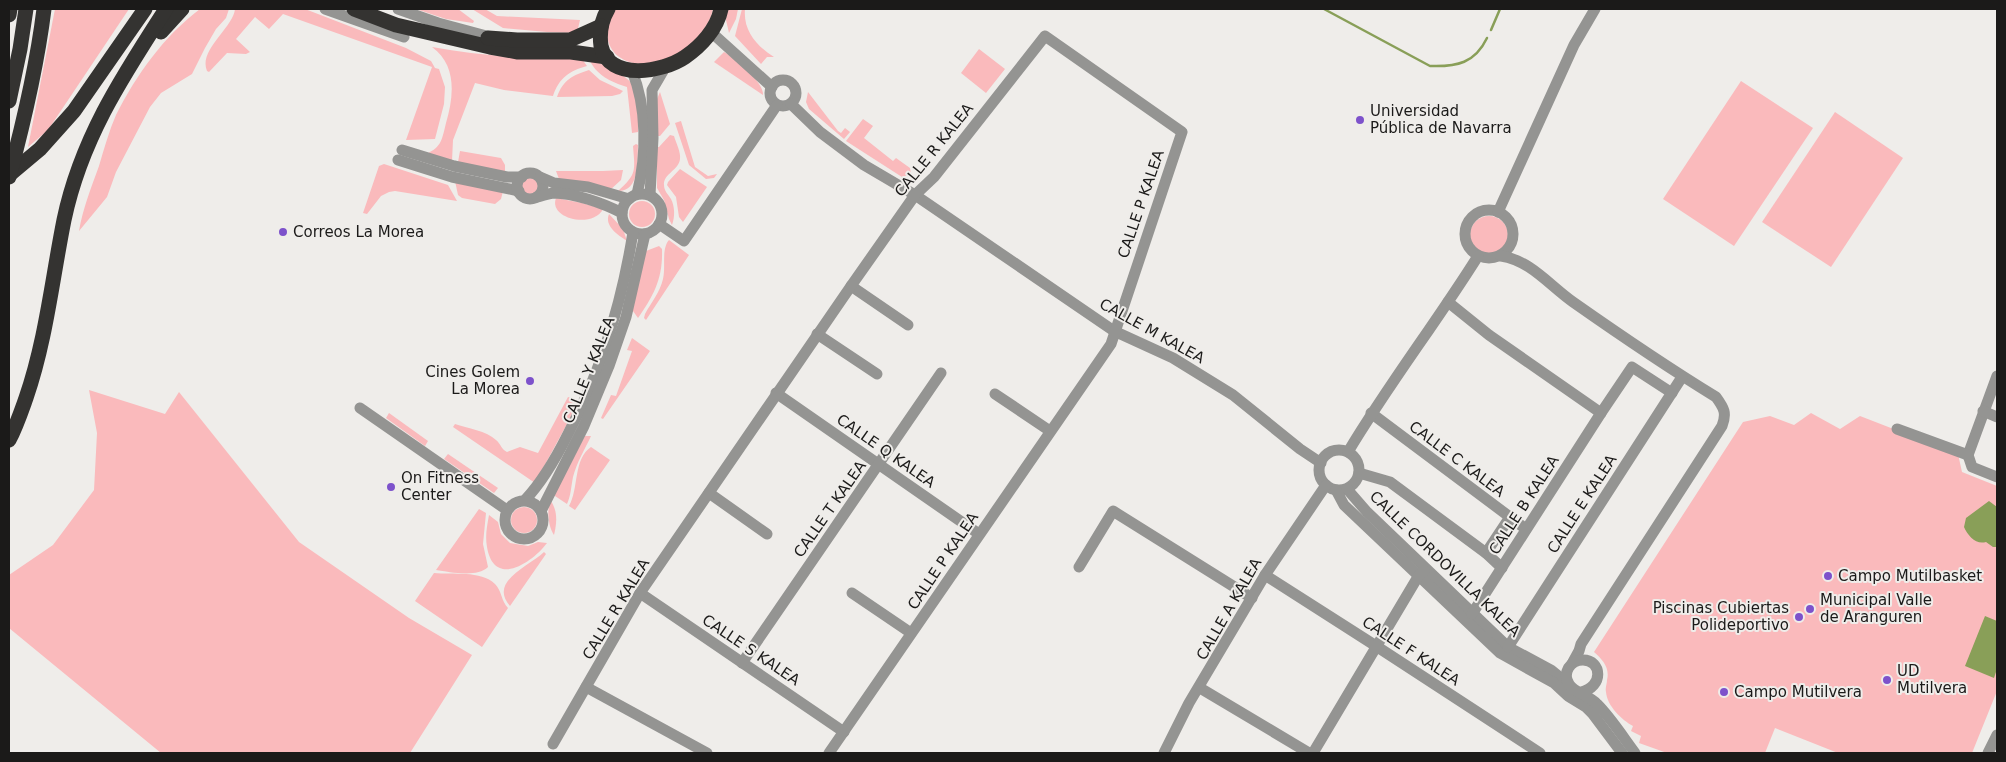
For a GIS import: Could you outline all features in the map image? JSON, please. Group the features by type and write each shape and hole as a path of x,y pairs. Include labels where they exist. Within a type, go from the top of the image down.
{"highway":[{"path":"9,15 10,9"},
{"path":"9,101 26,9"},
{"path":"9,176 38,58 44,9"},
{"path":"9,176 40,149 74,111 145,9"},
{"path":"9,440 37,365 51,301 64,220 75,178 96,124 110,98 166,9"},
{"path":"96,124 108,115 140,62 166,24 182,9"},
{"path":"354,9 396,25 436,36 518,52"},
{"path":"368,9 435,30 467,36 517,40 570,40 600,26"},
{"path":"608,9 600,26 602,50 606,57 621,68 632,71 666,66 685,57 712,32 720,16 721,9"},
{"path":"404,37 435,45 490,53 571,52 606,57"}],"street":[{"path":"325,9 404,37"},
{"path":"398,9 438,23 494,38"},
{"path":"1498,212 1574,45 1595,9"},
{"path":"712,32 772,87"},
{"name":"CALLE R KALEA","path":"553,744 640,593 850,286 915,195 934,177 1045,36"},
{"name":"CALLE P KALEA","path":"829,753 1111,344 1182,132 1045,36"},
{"path":"650,196 653,138 652,90 666,66"},
{"path":"519,191 452,177 400,155 508,177 522,177 532,173 554,183 588,187 632,196 650,196 660,204 662,218 659,224 645,234 633,232 625,224 622,213 632,196 640,179 644,124 640,90 632,71"},
{"path":"780,81 787,81 793,85 796,97 791,104 777,105 771,98 772,87 780,81"},
{"name":"CALLE M KALEA","path":"791,104 820,132 864,165 915,195 1114,331 1172,358 1233,395 1300,450 1321,463"},
{"path":"659,224 684,241 777,105"},
{"path":"522,177 518,185 519,191 524,197 533,198 553,193 584,198 622,213"},
{"path":"537,197 543,188 540,177"},
{"path":"1501,256 1508,249 1512,241 1513,229 1508,219 1498,212 1486,210 1474,214 1468,220 1464,232 1467,247 1478,256 1489,259 1501,256 1514,258 1524,264 1572,302 1716,398 1724,408 1725,418 1716,434 1589,631 1566,674 1567,683 1572,689 1581,692 1598,704 1635,753"},
{"name":"CALLE Y KALEA","path":"525,500 537,488 557,456 585,398 617,311 633,232"},
{"name":"CALLE Y KALEA","path":"541,511 587,420 609,366 626,317 645,234"},
{"path":"1512,241 1524,264"},
{"path":"1348,452 1371,413 1478,256"},
{"path":"850,286 908,325"},
{"path":"1448,302 1489,335 1601,413"},
{"path":"817,334 877,374"},
{"name":"CALLE B KALEA","path":"1472,614 1632,367 1672,393"},
{"name":"CALLE T KALEA","path":"742,662 940,373"},
{"name":"CALLE E KALEA","path":"1508,647 1682,376"},
{"path":"1997,376 1968,457 1972,466 1997,477"},
{"name":"CALLE Q KALEA","path":"776,393 979,534"},
{"path":"995,394 1050,431"},
{"path":"360,408 507,510"},
{"path":"1983,411 1997,417"},
{"name":"CALLE C KALEA","path":"1371,413 1526,529"},
{"path":"1897,429 1968,457"},
{"path":"1335,451 1348,452 1359,464 1360,473 1353,485 1336,488 1320,475 1321,463 1329,453 1335,451"},
{"path":"1360,473 1390,482 1486,553 1502,568"},
{"name":"CALLE CORDOVILLA KALEA","path":"1336,488 1367,512 1422,572 1508,647 1551,670 1567,683"},
{"name":"CALLE A KALEA","path":"1164,753 1190,703 1265,575 1336,488"},
{"path":"709,493 767,534"},
{"path":"525,500 532,502 541,511 543,520 540,530 529,538 520,538 509,532 505,517 507,510 513,504 525,500"},
{"path":"1079,567 1113,511 1252,598"},
{"path":"1486,553 1510,517"},
{"path":"1313,753 1422,572 1500,653 1554,683 1568,696 1592,713 1622,753"},
{"name":"CALLE F KALEA","path":"1265,575 1540,753"},
{"name":"CALLE S KALEA","path":"640,593 844,732"},
{"name":"CALLE P KALEA","path":"852,593 911,633"},
{"path":"1581,692 1590,690 1598,677 1597,671 1588,661 1585,649 1585,642 1589,631"},
{"path":"1551,670 1582,660 1588,661"},
{"path":"1594,686 1598,704"},
{"path":"586,687 707,753"},
{"path":"1200,688 1309,753"},
{"path":"1988,753 1997,735"}],"shaded area":[{"path":"55,9 129,9 48,130 28,147"},
{"path":"200,9 229,9 226,18 216,29 192,74 161,93 150,107 116,172 107,197 79,231 85,206 109,134 116,115 132,85 174,31"},
{"path":"235,9 305,9 406,48 431,61 435,68 439,69 445,87 444,104 435,139 406,140 432,67 283,14 269,29 255,17 236,39 250,52 246,54 227,53 209,72 207,71 207,55 229,24"},
{"path":"416,9 458,9 474,21 473,23 446,19"},
{"path":"472,9 485,9 497,16 580,20 577,33 503,28"},
{"path":"615,9 713,9 706,27 683,50 674,56 656,63 638,64 622,59 611,48 607,30"},
{"path":"727,9 738,9 736,19 729,33 726,20"},
{"path":"742,9 745,9 746,24 752,37 774,57 767,57 761,64 735,36"},
{"path":"432,47 469,53 582,59 587,66 575,70 566,76 558,84 553,96 504,90 475,83 453,140 452,161 426,154 438,145 442,138 449,113 452,92 450,72 446,63"},
{"path":"979,49 1005,69 986,93 961,73"},
{"path":"724,52 735,59 754,77 763,95 714,62"},
{"path":"589,59 620,74 633,85 637,101 638,132 632,133 627,87 615,83 600,74"},
{"path":"589,70 600,80 623,91 612,96 557,97 562,86 569,79"},
{"path":"1741,81 1813,128 1734,246 1663,199"},
{"path":"660,92 670,124 660,136 657,136 657,99"},
{"path":"808,92 838,131 841,133 845,128 850,132 844,139 809,109 806,102"},
{"path":"1835,112 1903,158 1831,267 1762,222"},
{"path":"863,119 873,126 864,138 893,161 896,158 910,168 911,174 902,177 846,141"},
{"path":"681,121 695,167 708,176 717,174 714,178 706,179 689,165 675,123"},
{"path":"670,135 674,136 680,156 679,163 664,181 665,189 674,209 672,225 664,200 657,188 657,147"},
{"path":"638,145 638,159 634,181 625,190 618,191 632,176 634,167 633,146"},
{"path":"460,151 501,158 505,165 505,172 458,162"},
{"path":"384,164 448,185 457,201 395,191 381,196 367,214 363,213 379,166"},
{"path":"680,169 707,187 683,222 679,217 676,197 667,185"},
{"path":"623,170 621,180 610,190 559,179 556,171 603,171"},
{"path":"530,178 536,180 538,186 536,192 530,194 524,192 522,186 524,180"},
{"path":"455,181 503,191 501,199 495,204 462,198 458,195"},
{"path":"556,198 603,209 598,215 590,219 573,219 559,211 555,205"},
{"path":"642,201 651,205 655,214 651,223 642,227 633,223 629,214 633,205"},
{"path":"609,214 623,229 627,241 610,226 608,222"},
{"path":"1489,216 1496,217 1502,222 1507,228 1507,242 1502,248 1496,253 1489,254 1482,253 1476,248 1471,242 1470,235 1471,228 1476,222 1482,217"},
{"path":"669,240 689,255 646,320 644,318 645,314 662,284 664,253"},
{"path":"659,246 662,249 662,259 659,278 649,302 638,318 633,311 633,301 646,251"},
{"path":"632,338 650,351 603,419 601,418 611,395 616,396 632,351 627,350"},
{"path":"89,390 165,414 179,392 299,542 409,618 472,655 410,753 161,753 9,628 9,575 53,545 94,490 97,433"},
{"path":"568,397 580,400 535,483 453,427 455,424 487,434 496,440 507,452 520,447 538,453"},
{"path":"389,413 428,441 425,446 386,418"},
{"name":"Municipal Valle de Aranguren","path":"1811,413 1840,429 1860,416 1958,454 1962,472 1997,486 1997,691 1972,753 1838,753 1775,728 1765,753 1667,753 1639,743 1641,736 1631,731 1633,726 1620,716 1609,702 1606,691 1607,668 1594,652 1743,422 1770,416 1794,425"},
{"path":"585,436 591,436 575,471 567,504 552,494"},
{"path":"591,447 610,460 575,510 569,506 579,466 585,452"},
{"path":"448,454 498,488 494,493 444,459"},
{"path":"550,500 556,517 554,535 550,527"},
{"path":"1989,501 1997,507 1997,547 1993,547 1986,542 1976,541 1968,534 1964,527 1966,518"},
{"path":"524,507 533,511 537,520 533,529 524,533 515,529 511,520 515,511"},
{"path":"479,509 486,513 483,544 488,567 470,573 436,570"},
{"path":"489,515 498,522 501,534 510,543 528,546 538,542 547,543 533,558 524,564 505,569 497,567 491,560 487,547 486,535"},
{"path":"544,552 546,554 510,606 505,597 504,589 507,582"},
{"path":"434,573 466,574 482,577 495,584 499,590 508,608 482,647 415,601"},
{"path":"1985,616 1997,621 1997,669 1994,678 1965,666"}],"waterway":[{"path":"1324,9 1430,66 1449,66 1464,62 1477,53 1487,38"},
{"path":"1491,30 1500,9"}],"place":[{"name":"Universidad Pública de Navarra","path":"1360,120"},
{"name":"Correos La Morea","path":"283,232"},
{"name":"Cines Golem La Morea","path":"530,381"},
{"name":"On Fitness Center","path":"391,487"},
{"name":"Campo Mutilbasket","path":"1828,576"},
{"name":"Municipal Valle de Aranguren","path":"1810,609"},
{"name":"Piscinas Cubiertas Polideportivo","path":"1799,617"},
{"name":"UD Mutilvera","path":"1887,680"},
{"name":"Campo Mutilvera","path":"1724,692"}]}
